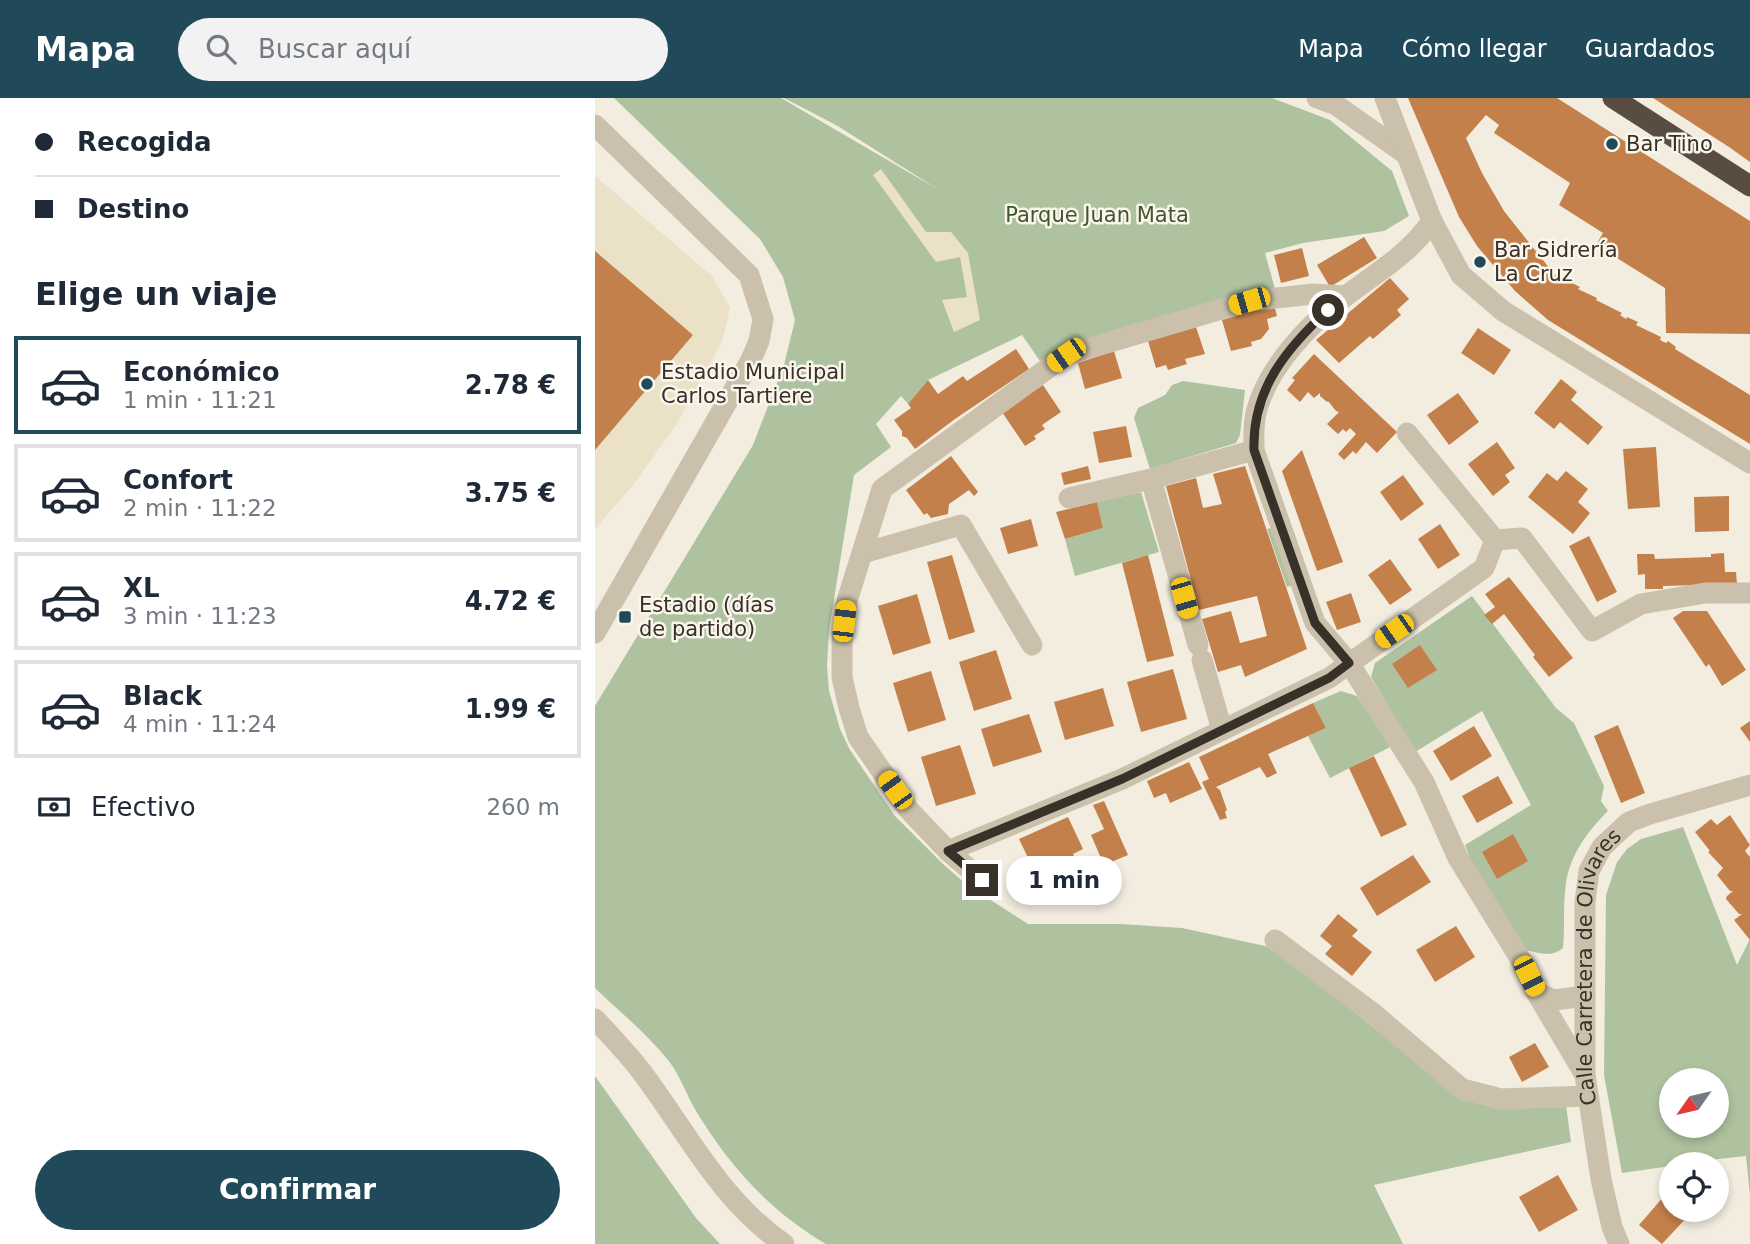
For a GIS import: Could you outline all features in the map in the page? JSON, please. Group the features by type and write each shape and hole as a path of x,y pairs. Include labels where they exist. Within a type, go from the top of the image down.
{"highway":[{"path":"1613,98 1750,186"}],"street":[{"path":"1385,98 1432,221 1461,275 1503,311 1750,463"},
{"path":"1333,100 1407,155"},
{"path":"595,125 749,275 763,319 759,341 751,360 595,633"},
{"path":"1275,940 1374,1014 1462,1089 1501,1099 1586,1086 1521,960 1458,858 1424,782 1349,663 1315,623 1254,450 1253,429 1257,410 1269,382 1299,340 1346,296 1406,252 1432,221"},
{"path":"982,880 948,851 908,808 858,737 849,708 842,677 842,642 847,601 882,489 1066,355 1249,301 1303,295 1346,296"},
{"path":"1407,433 1495,540"},
{"path":"1069,498 1151,479 1254,450"},
{"path":"1151,479 1222,730"},
{"path":"863,553 961,525 1033,645"},
{"path":"1495,540 1522,538 1592,631 1641,604 1705,593 1750,593"},
{"path":"948,851 1122,779 1329,678 1484,568 1495,540"},
{"name":"Calle Carretera de Olivares","path":"1619,1244 1612,1227 1601,1179 1586,1086 1586,885 1594,859 1602,847 1629,822 1750,785"},
{"path":"1537,992 1554,1000 1585,996"},
{"path":"595,1019 643,1073 724,1190 750,1217 784,1244"}],"green space":[{"name":"Parque Juan Mata","path":"614,98 781,98 939,190 836,125 784,98 1272,98 1330,120 1392,171 1409,216 1384,231 1303,243 1265,253 1275,289 1042,364 1022,335 928,380 908,404 901,396 876,424 891,447 854,475 829,630 829,691 840,729 850,750 895,816 967,885 1028,924 1121,924 1182,928 1274,948 1427,1070 1566,1105 1571,1142 1374,1185 1403,1244 826,1244 769,1202 737,1169 696,1111 668,1060 595,988 595,706 753,445 784,365 795,320 783,277 760,239"},
{"path":"1183,381 1245,390 1240,435 1236,443 1150,469 1134,418 1138,408 1165,395 1172,385"},
{"path":"1141,492 1159,552 1075,576 1065,539 1103,528 1097,502"},
{"path":"1275,527 1294,585 1287,587 1267,529"},
{"path":"1472,596 1556,708 1574,723 1604,786 1601,801 1608,811 1585,838 1573,858 1566,880 1563,948 1554,953 1525,950 1474,870 1465,845 1531,805 1482,711 1415,752 1371,677 1375,663"},
{"path":"1341,691 1357,696 1392,746 1330,778 1308,736 1326,728 1313,703"},
{"path":"1683,827 1737,965 1750,939 1750,1195 1746,1156 1729,1158 1729,1152 1659,1152 1659,1168 1622,1173 1604,1075 1606,895 1617,862 1627,849 1641,839"},
{"path":"595,1076 696,1218 720,1244 595,1244"}],"shaded area":[{"path":"881,169 926,232 951,232 968,253 980,320 954,332 942,300 967,297 960,257 936,262 873,175"},
{"name":"Estadio Municipal Carlos Tartiere","path":"595,176 712,276 730,308 722,342 676,425 633,485 595,529 595,450 693,335 595,251"}],"building":[{"path":"1408,98 1557,98 1750,221 1750,334 1666,333 1665,288 1596,245 1603,233 1559,205 1570,183 1494,133 1499,125 1486,115 1466,138 1504,211 1554,274 1622,313 1620,315 1626,319 1627,317 1638,322 1636,325 1661,337 1660,340 1666,343 1668,341 1675,349 1750,395 1750,444 1548,320 1515,291 1477,246 1459,217"},
{"path":"1653,98 1750,98 1750,162 1729,147"},
{"path":"1364,237 1377,258 1330,287 1317,265"},
{"path":"1302,248 1309,276 1281,283 1274,255"},
{"name":"Estadio Municipal Carlos Tartiere","path":"595,251 693,335 595,450"},
{"path":"1390,278 1409,299 1397,310 1401,315 1373,339 1370,336 1339,363 1316,340"},
{"path":"1274,305 1277,316 1267,319 1269,329 1261,339 1251,342 1252,346 1231,351 1222,320"},
{"path":"1196,327 1205,354 1185,359 1187,364 1168,370 1166,365 1156,368 1148,341"},
{"path":"1478,328 1511,350 1494,375 1461,353"},
{"path":"1016,349 1029,369 915,449 907,438 902,436 902,431 894,420 911,408 908,404 928,380 938,394 963,376 967,381"},
{"path":"1114,351 1122,378 1085,389 1078,363"},
{"path":"1314,354 1397,432 1377,453 1366,442 1356,454 1353,451 1344,460 1338,454 1356,434 1350,428 1346,432 1343,429 1338,434 1327,424 1339,412 1320,396 1320,393 1314,398 1308,392 1300,402 1287,390 1295,380 1292,378"},
{"path":"1561,379 1577,392 1571,400 1603,427 1588,445 1560,422 1554,429 1534,413"},
{"path":"1043,385 1061,412 1042,425 1045,429 1025,446 1002,412"},
{"path":"1458,393 1479,422 1449,445 1427,415"},
{"path":"1126,426 1132,457 1099,463 1093,432"},
{"path":"1497,442 1515,468 1505,475 1510,482 1493,496 1468,464"},
{"path":"1656,447 1660,507 1628,509 1623,449"},
{"path":"1302,450 1343,562 1317,571 1282,471"},
{"path":"951,456 978,492 974,496 969,490 949,504 948,514 931,518 927,513 924,515 906,490"},
{"path":"1088,466 1091,479 1064,485 1061,473"},
{"path":"1245,466 1307,649 1245,677 1241,665 1218,672 1202,619 1231,611 1240,643 1267,636 1257,596 1199,610 1166,486 1196,478 1203,508 1222,504 1213,474"},
{"path":"1566,471 1588,489 1578,502 1590,513 1573,534 1528,497 1547,473 1557,481"},
{"path":"1403,475 1424,504 1401,521 1380,492"},
{"path":"1729,496 1729,531 1695,532 1694,497"},
{"path":"1097,502 1103,528 1065,539 1056,512"},
{"path":"1031,519 1038,546 1008,554 1000,528"},
{"path":"1440,524 1460,555 1438,569 1418,539"},
{"path":"1589,536 1617,592 1597,602 1569,546"},
{"path":"1724,553 1725,572 1736,572 1737,584 1645,589 1645,574 1638,575 1637,554 1654,554 1655,559 1711,557 1711,554"},
{"path":"952,555 975,632 949,640 927,562"},
{"path":"1148,555 1174,656 1147,662 1122,563"},
{"path":"1390,559 1412,590 1390,605 1368,575"},
{"path":"1509,577 1573,658 1549,677 1504,614 1492,624 1484,615 1495,607 1485,594"},
{"path":"1351,593 1361,622 1337,630 1326,602"},
{"path":"917,594 931,643 893,655 878,606"},
{"path":"1683,611 1707,611 1746,670 1722,686 1709,664 1706,667 1673,618"},
{"path":"1420,645 1437,670 1408,688 1392,664"},
{"path":"996,650 1012,699 974,711 959,662"},
{"path":"1173,669 1187,719 1141,732 1127,682"},
{"path":"931,671 946,720 908,732 893,683"},
{"path":"1103,688 1114,726 1065,740 1054,702"},
{"path":"1313,703 1326,728 1268,754 1277,773 1267,778 1260,767 1216,787 1220,790 1227,810 1227,818 1220,820 1202,782 1209,779 1199,757"},
{"path":"1029,714 1042,752 993,767 981,729"},
{"path":"1750,721 1750,742 1740,728"},
{"path":"1618,725 1645,793 1621,803 1594,736"},
{"path":"1474,726 1492,756 1451,781 1433,751"},
{"path":"960,745 976,794 936,806 921,757"},
{"path":"1374,756 1407,825 1381,837 1349,768"},
{"path":"1189,762 1202,789 1170,803 1166,793 1154,798 1147,781"},
{"path":"1498,776 1513,803 1477,823 1462,796"},
{"path":"1104,801 1128,855 1104,865 1091,835 1104,829 1093,805"},
{"path":"1730,815 1750,845 1745,851 1750,857 1750,940 1734,920 1742,914 1726,899 1733,891 1730,891 1717,875 1723,868 1695,832 1711,819 1717,825"},
{"path":"1068,817 1083,849 1073,854 1082,874 1044,891 1019,839"},
{"path":"1513,834 1528,861 1497,879 1482,852"},
{"path":"1413,855 1431,882 1377,916 1360,888"},
{"path":"1338,914 1358,930 1352,936 1372,952 1352,976 1325,954 1332,946 1320,936"},
{"path":"1456,926 1475,957 1435,982 1416,950"},
{"path":"1535,1043 1549,1067 1522,1082 1509,1057"},
{"path":"1558,1175 1578,1210 1539,1232 1519,1197"},
{"path":"1659,1202 1659,1222 1682,1222 1662,1244 1639,1225"}],"place":[{"name":"Bar Tino","path":"1612,144"},
{"name":"Bar Sidrería La Cruz","path":"1480,262"},
{"name":"Estadio Municipal Carlos Tartiere","path":"647,384"},
{"name":"Estadio (días de partido)","path":"625,617"}],"route":[{"path":"982,880 948,851 1122,779 1329,678 1349,663 1315,623 1254,450 1253,429 1257,410 1269,382 1286,355 1328,310"}]}
